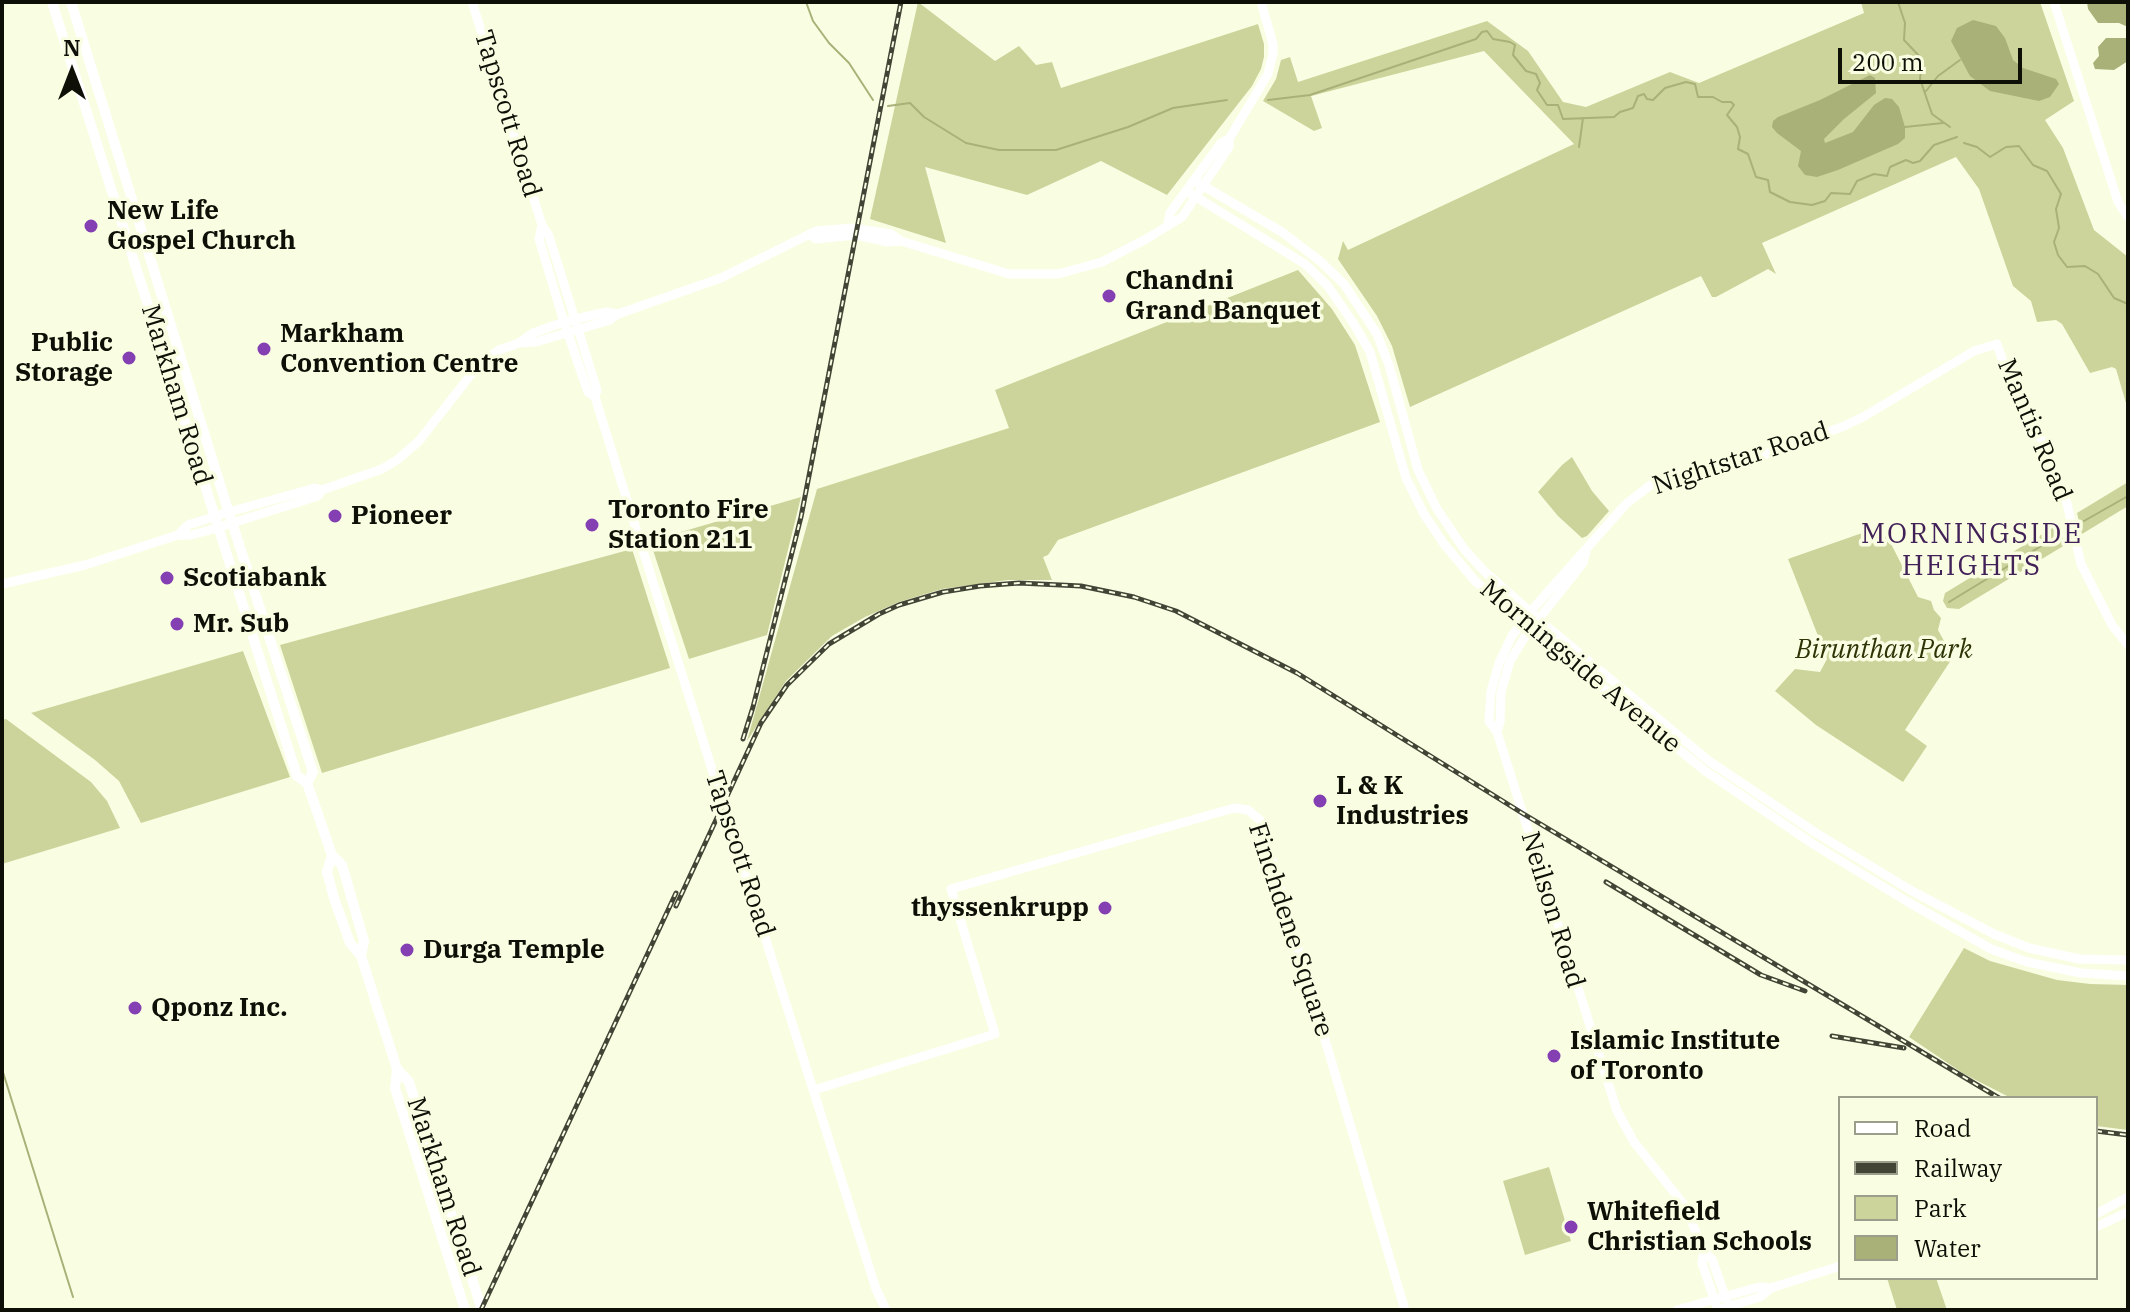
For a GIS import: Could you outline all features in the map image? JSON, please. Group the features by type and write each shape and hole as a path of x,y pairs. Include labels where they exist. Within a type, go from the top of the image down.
{"main road":[{"name":"Markham Road","path":"52,2 297,776 307,783 332,855 342,865 364,941 361,956"},
{"name":"Markham Road","path":"71,2 230,517 313,772 307,783"},
{"name":"Markham Road","path":"332,855 327,872 334,898 350,943 361,956 397,1069 395,1088 464,1308"},
{"name":"Markham Road","path":"397,1069 409,1082 482,1309"}],"street":[{"name":"Tapscott Road","path":"472,2 542,225 549,236 597,390 595,397 879,1297 886,1310"},
{"path":"2,584 85,565 178,535 191,535 230,517 318,496 322,490 382,469 419,441 480,363 499,350 519,343 536,342 576,324 610,320 618,314 721,278 810,235 816,239 856,235 888,242 901,241 1009,274 1058,274 1102,262 1182,217 1200,183 1229,147 1229,139 1260,91 1272,61 1272,37 1261,2"},
{"path":"2054,2 2118,202 2128,217"},
{"name":"Morningside Avenue","path":"1200,183 1282,232 1344,284 1377,334 1389,365 1418,470 1437,509 1464,549 1485,572 1704,770 1813,844 1991,949 2027,962 2094,975 2128,976"},
{"name":"Morningside Avenue","path":"1192,195 1305,264 1327,285 1370,352 1406,478 1424,514 1476,582 1527,625 1709,761 1816,833 1912,891 1994,934 2029,948 2079,959 2128,960"},
{"name":"Tapscott Road","path":"542,225 539,239 566,327 588,392 595,397"},
{"name":"Nightstar Road","path":"1527,625 1583,563 1586,552 1626,504 1653,483 1671,476 1740,463 1842,427 1974,351 1997,344"},
{"name":"Mantis Road","path":"1997,344 2007,373 2036,427 2066,499 2081,564 2112,625 2128,645"},
{"name":"Neilson Road","path":"1527,625 1510,661 1501,692 1497,732 1617,1111 1634,1142 1685,1206 1704,1251 1712,1259 1720,1297 1718,1310"},
{"name":"Finchdene Square","path":"814,1090 995,1034 951,889 1237,807 1251,811 1260,820 1405,1310"},
{"path":"2027,962 2029,948"},
{"path":"2098,1213 2128,1197"},
{"path":"2098,1226 2128,1212"},
{"path":"1718,1310 1760,1297 1771,1288 1838,1267"},
{"path":"1677,1310 1759,1287 1771,1288"},
{"name":"Neilson Road","path":"1720,1297 1729,1308"}],"green space":[{"path":"918,2 995,61 1019,46 1036,65 1052,62 1061,88 1258,24 1264,57 1252,86 1167,195 1101,161 1027,195 925,167 946,243 870,219"},
{"path":"1861,2 2040,2 2074,101 2045,120 2063,148 2094,230 2128,257 2128,410 2116,369 2112,367 2090,373 2062,324 2056,320 2037,322 2031,301 2013,286 1979,189 1956,157 1762,243 1776,274 1768,269 1716,297 1712,297 1701,276 1410,407 1392,346 1377,316 1338,259 1343,241 1348,250 1574,144 1484,51 1311,96 1322,128 1314,131 1263,101 1276,79 1281,60 1290,57 1298,82 1487,21 1528,51 1563,102 1586,107 1670,72 1699,83 1864,13"},
{"path":"1298,270 1332,309 1355,345 1380,422 1058,540 1048,555 1043,557 1052,580 1008,580 942,589 899,602 865,617 832,636 786,681 747,741 817,489 1009,428 995,390"},
{"path":"1572,457 1592,491 1609,511 1582,538 1538,492"},
{"path":"2128,482 2128,506 2082,534 2077,513"},
{"path":"801,497 767,635 689,659 650,541"},
{"path":"2059,524 2065,545 1959,609 1947,608 1943,601 1945,593"},
{"name":"Birunthan Park","path":"1882,526 1918,597 1931,601 1941,618 1938,630 1953,657 1905,730 1927,746 1903,782 1816,725 1775,691 1795,669 1820,672 1827,659 1788,559"},
{"path":"632,549 670,668 322,773 280,645"},
{"path":"243,651 290,777 141,823 119,781 31,713"},
{"path":"6,719 91,782 107,801 120,828 2,864 2,720"},
{"path":"1964,948 1990,961 2057,980 2128,985 2128,1130 2098,1126 2098,1096 2007,1096 1964,1074 1909,1037"},
{"path":"1549,1167 1571,1241 1525,1255 1503,1181"},
{"path":"1888,1280 1937,1280 1947,1310 1897,1310"}],"water":[{"path":"2087,2 2128,2 2128,27 2119,23 2098,23"},
{"path":"1973,20 1996,26 2005,38 2013,60 2023,68 2056,79 2059,84 2050,97 2039,101 1990,91 1970,76 1951,41 1957,28"},
{"path":"2106,38 2128,38 2128,61 2114,70 2095,69 2093,63 2099,56 2098,47"},
{"path":"1870,75 1875,78 1876,93 1844,119 1824,139 1825,143 1853,132 1874,105 1885,98 1892,99 1899,107 1905,138 1838,170 1817,177 1805,175 1798,166 1801,151 1777,133 1772,127 1773,121"}],"waterway":[{"path":"806,2 813,21 849,63 873,100"},
{"path":"1898,2 1905,23 1904,40 1922,59 1920,79 1932,114 1950,127"},
{"path":"1268,100 1310,95 1476,39 1487,31 1493,39 1515,45 1513,55 1526,71 1536,74 1540,83 1537,90 1547,105 1558,105 1563,119 1614,117 1633,108 1638,96 1644,94 1647,99 1653,100 1665,88 1686,82 1695,84 1698,97 1731,102 1734,105 1727,115 1737,127 1740,137 1738,149 1748,154 1756,177 1768,180 1770,192 1790,202 1812,205 1825,201 1831,193 1850,194 1857,181 1874,174 1887,176 1890,167 1906,160 1913,163 1920,161 1934,145 1957,137"},
{"path":"1926,91 1938,76 1960,60"},
{"path":"888,106 910,103 924,117 966,143 999,150 1056,150 1128,127 1173,108 1227,100"},
{"path":"1579,147 1583,118"},
{"path":"1905,127 1943,123"},
{"path":"1964,143 1977,147 1990,157 2006,147 2019,146 2033,165 2047,171 2061,194 2056,209 2059,228 2054,242 2058,255 2067,267 2085,266 2098,274 2114,298 2128,304"},
{"path":"2084,521 2128,496"},
{"path":"1949,602 2056,537"},
{"path":"2,1069 73,1297"}],"railway":[{"path":"743,739 801,517 901,2"},
{"path":"676,906 761,723 787,685 829,644 879,614 943,592 1019,583 1081,586 1134,597 1176,611 1297,673 1522,813 1996,1096"},
{"path":"1606,882 1761,975 1805,991"},
{"path":"481,1310 676,893"},
{"path":"1832,1036 1904,1048"},
{"path":"2098,1131 2128,1135"}],"place":[{"name":"New Life Gospel Church","path":"91,226"},
{"name":"Chandni Grand Banquet","path":"1109,296"},
{"name":"Markham Convention Centre","path":"264,349"},
{"name":"Public Storage","path":"129,358"},
{"name":"Pioneer","path":"335,516"},
{"name":"Toronto Fire Station 211","path":"592,525"},
{"name":"Scotiabank","path":"167,578"},
{"name":"Mr. Sub","path":"177,624"},
{"name":"L & K Industries","path":"1320,801"},
{"name":"thyssenkrupp","path":"1105,908"},
{"name":"Durga Temple","path":"407,950"},
{"name":"Qponz Inc.","path":"135,1008"},
{"name":"Islamic Institute of Toronto","path":"1554,1056"},
{"name":"Whitefield Christian Schools","path":"1571,1227"}],"district":[{"name":"MORNINGSIDE HEIGHTS","path":"1972,551"}]}
